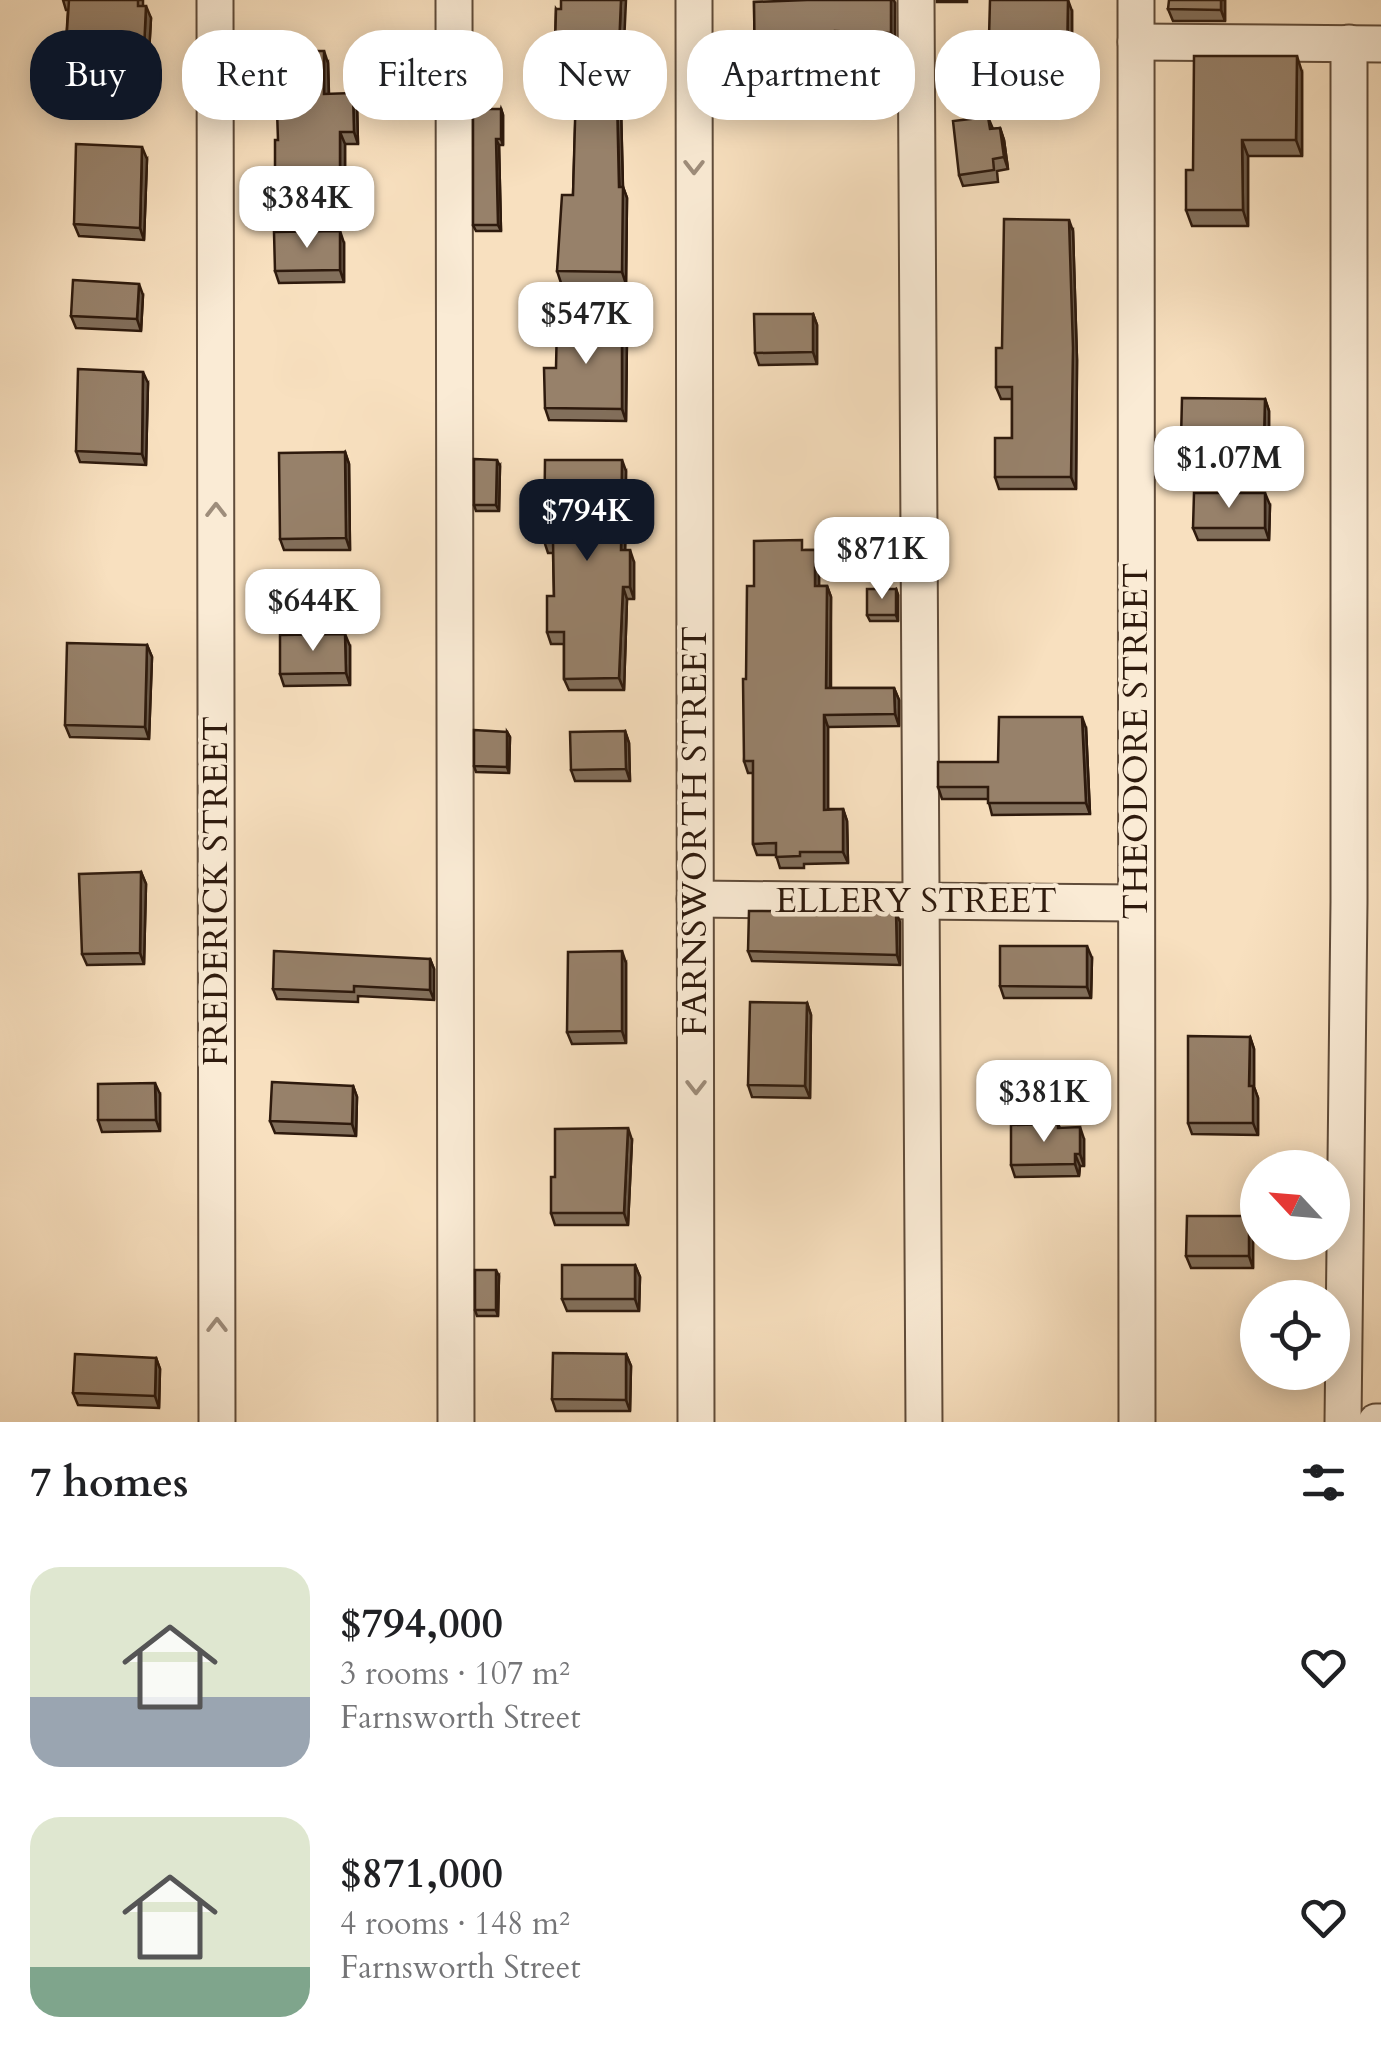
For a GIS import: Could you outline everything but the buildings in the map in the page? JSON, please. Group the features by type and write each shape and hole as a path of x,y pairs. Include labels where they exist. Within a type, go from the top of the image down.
{"street":[{"name":"FREDERICK STREET","path":"215,0 217,1422"},
{"path":"454,0 456,1422"},
{"name":"FARNSWORTH STREET","path":"694,0 696,1422"},
{"path":"916,0 924,1422"},
{"name":"THEODORE STREET","path":"1136,0 1138,1422"},
{"path":"1136,42 1365,43 1343,1422"},
{"name":"ELLERY STREET","path":"696,899 1136,902"}]}
